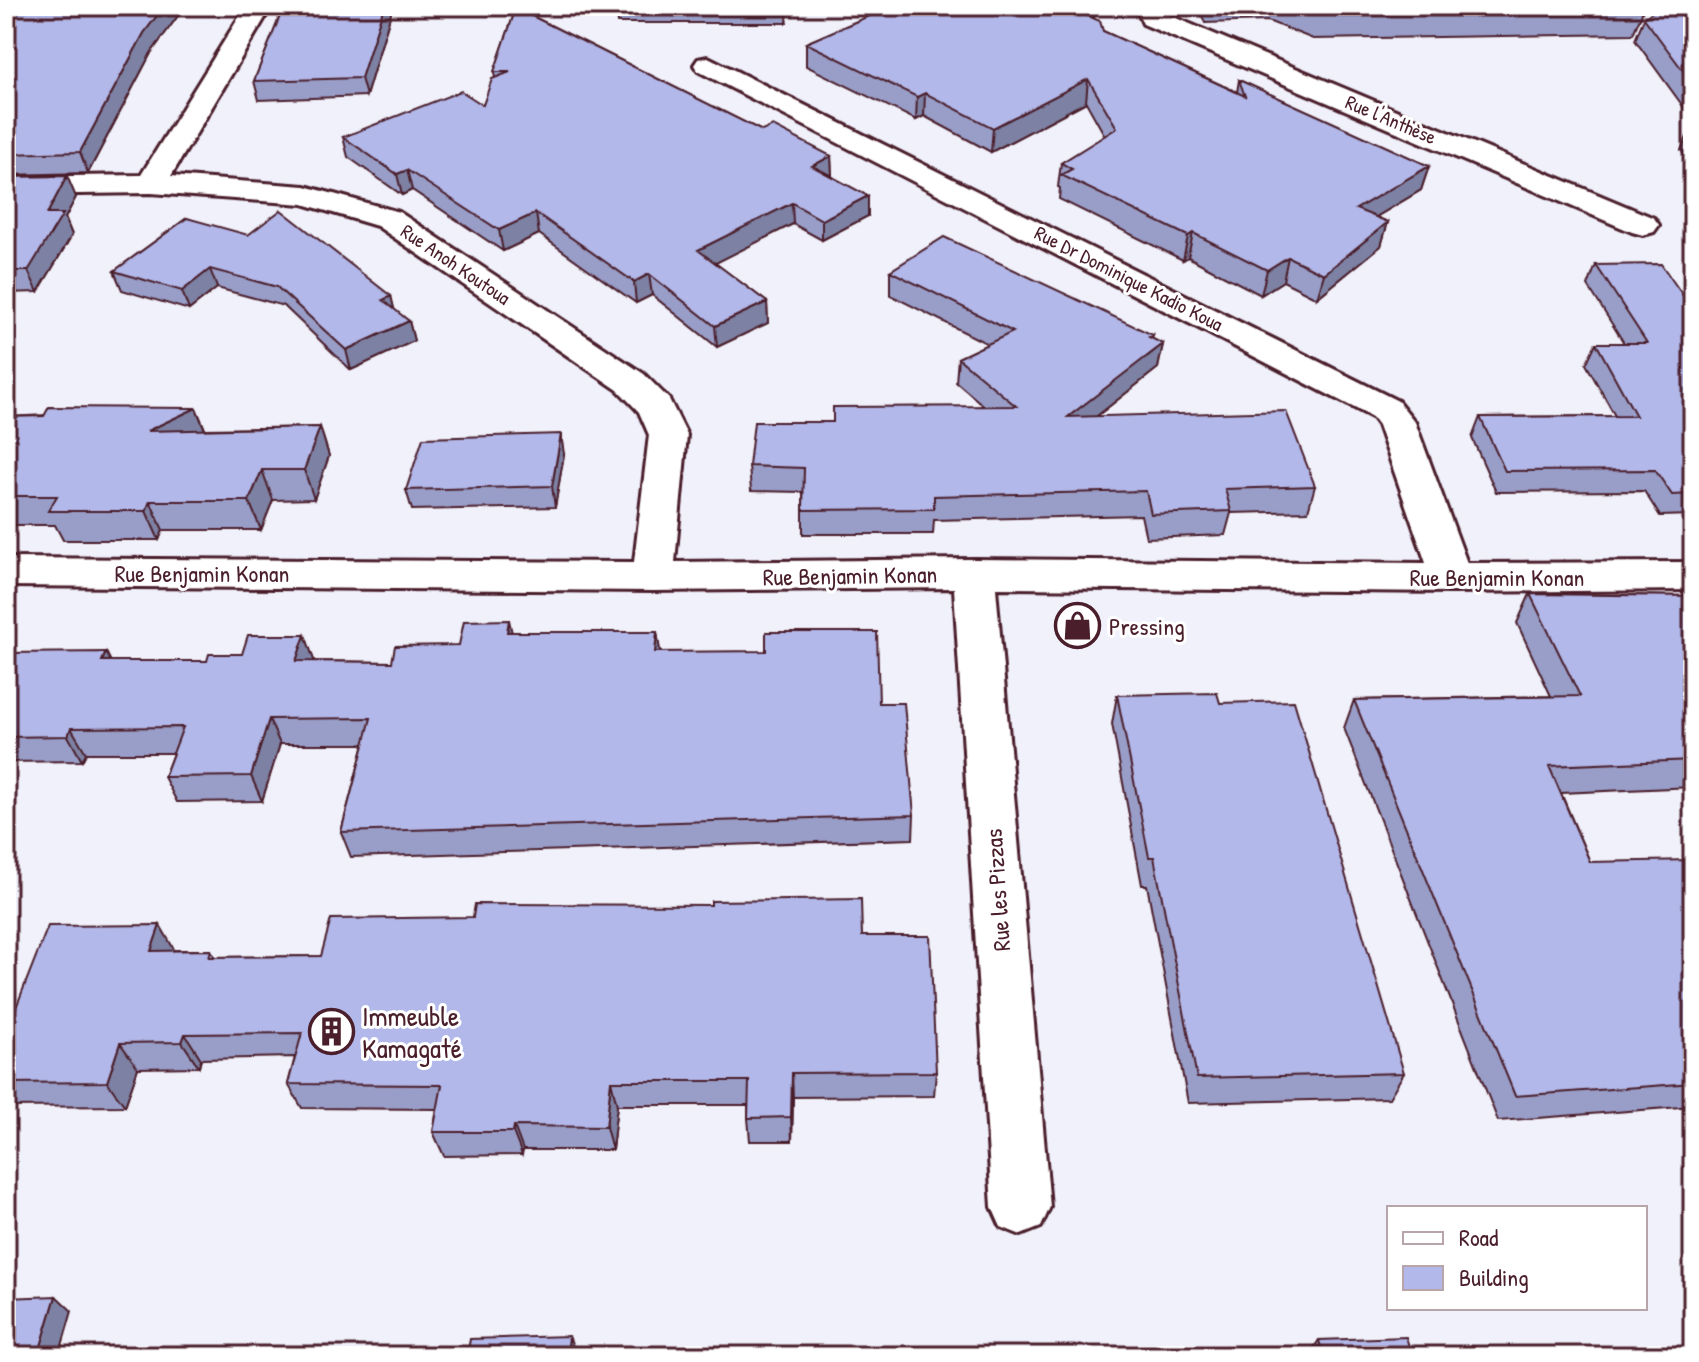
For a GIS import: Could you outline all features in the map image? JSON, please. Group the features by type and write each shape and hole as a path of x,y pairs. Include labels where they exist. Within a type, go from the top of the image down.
{"street":[{"path":"151,184 259,6"},
{"name":"Rue l'Anthèse","path":"1148,6 1152,18 1643,225"},
{"name":"Rue Dr Dominique Kadio Koua","path":"708,65 1385,409 1396,422 1452,578"},
{"name":"Rue Anoh Koutoua","path":"6,186 151,184 305,195 388,219 631,382 656,407 668,435 653,577"},
{"name":"Rue Benjamin Konan","path":"6,572 653,577 974,573 1452,578 1693,576"},
{"name":"Rue les Pizzas","path":"974,573 1021,1207"}],"building":[{"path":"6,6 164,6 144,33 80,152 6,154"},
{"path":"284,6 384,6 361,78 254,81"},
{"path":"892,6 1080,6 1066,7 1100,21 1103,31 1245,96 1239,80 1429,166 1356,209 1388,222 1324,274 1288,257 1267,270 1193,233 1188,236 1061,175 1072,169 1061,163 1117,128 1088,79 993,128 925,93 917,97 806,43"},
{"path":"1302,6 1642,6 1644,8 1320,13"},
{"path":"1660,6 1682,6 1693,20 1693,84 1644,18"},
{"path":"516,8 762,131 773,126 831,156 812,166 868,196 822,220 792,203 698,250 767,302 715,326 649,274 634,282 536,213 499,230 407,170 397,174 343,137 461,91 483,105 492,79 510,72 494,72"},
{"path":"67,176 47,214 63,214 28,271 6,271 6,177"},
{"path":"281,210 391,296 383,300 409,321 346,350 277,287 210,269 182,291 114,271 187,218 248,235"},
{"path":"944,237 1153,335 1149,337 1163,344 1068,417 1286,411 1315,486 1225,489 1231,511 1151,514 1146,491 934,496 934,509 803,510 804,468 749,466 754,422 833,422 833,407 1016,406 958,358 1013,332 890,271"},
{"path":"1661,264 1693,310 1693,494 1672,495 1655,470 1505,471 1480,417 1636,416 1596,343 1647,343 1596,265"},
{"path":"49,407 196,408 147,431 320,427 304,470 262,470 249,501 150,501 146,511 48,511 57,496 6,496 6,417 44,416"},
{"path":"561,434 552,486 406,490 423,438"},
{"path":"1530,594 1693,596 1693,760 1549,766 1590,862 1692,860 1693,1083 1515,1096 1354,700 1580,696"},
{"path":"509,620 507,632 657,632 655,652 766,651 766,632 877,632 879,703 904,703 914,815 341,832 371,718 269,719 251,776 164,777 183,727 71,728 68,736 6,737 6,653 106,652 102,661 207,661 209,654 242,654 248,635 305,635 296,661 392,662 395,646 459,645 464,621"},
{"path":"1217,693 1220,703 1294,701 1404,1073 1197,1078 1154,857 1149,857 1117,695"},
{"path":"861,899 862,936 930,936 936,1072 792,1073 791,1117 748,1118 749,1081 611,1081 606,1127 514,1126 513,1132 433,1132 442,1085 288,1084 302,1033 185,1034 182,1042 120,1043 107,1082 6,1083 6,1033 48,926 160,925 151,951 211,950 209,957 321,956 331,919 473,917 475,904 711,905 711,901"},
{"path":"56,1296 38,1356 6,1356 6,1298"},
{"path":"569,1336 567,1356 467,1356 470,1339"},
{"path":"1406,1337 1412,1356 1323,1356 1319,1340"}],"place":[{"name":"Pressing","path":"1078,626"},
{"name":"Immeuble Kamagaté","path":"331,1032"}]}
